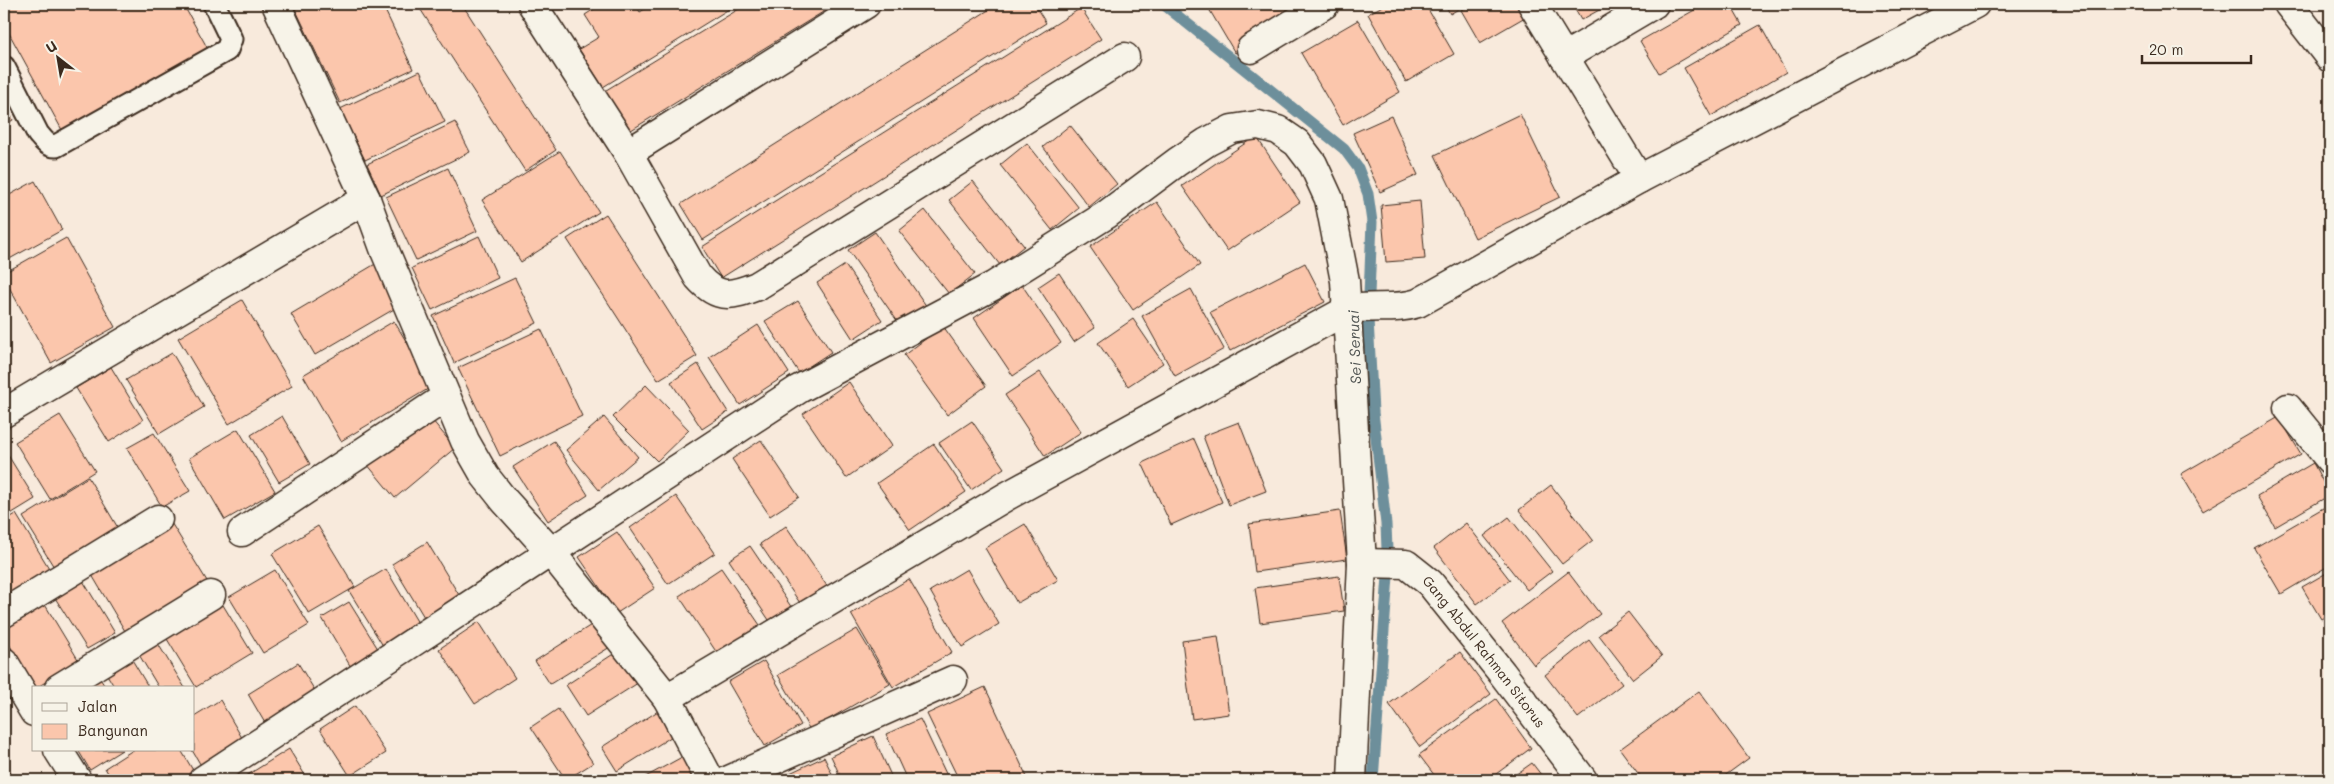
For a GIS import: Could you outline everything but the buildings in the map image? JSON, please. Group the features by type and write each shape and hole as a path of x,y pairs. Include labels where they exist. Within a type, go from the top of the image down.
{"street":[{"path":"276,4 366,199 385,251 465,441 485,476 550,551 667,698 710,780"},
{"path":"628,153 866,4"},
{"path":"1251,49 1325,4"},
{"path":"1532,4 1639,179"},
{"path":"1564,57 1654,4"},
{"path":"667,698 1007,496 1363,308 1404,307 1418,302 1639,179 1975,4"},
{"path":"2288,4 2330,58"},
{"path":"536,5 628,153 698,277 707,287 721,295 738,293 757,286 1125,57"},
{"path":"203,780 799,389 993,286 1106,215 1177,162 1232,129 1258,125 1278,130 1297,143 1313,164 1329,199 1339,244 1363,308 1370,563 1352,780"},
{"path":"4,413 366,199"},
{"path":"242,532 446,397"},
{"path":"2288,408 2330,460"},
{"path":"4,613 158,519"},
{"name":"Gang Abdul Rahman Sitorus","path":"1370,563 1406,564 1430,583 1583,780"},
{"path":"62,686 211,594"},
{"path":"4,662 32,707"},
{"path":"729,780 953,680"},
{"path":"59,752 77,780"}],"lane":[{"path":"4,67 38,134 45,143 56,146 228,50 231,39 214,4"}],"waterway":[{"name":"Sei Seruai","path":"1163,4 1344,149 1358,168 1368,194 1372,222 1368,319 1373,412 1386,524 1388,576 1373,780"}]}
